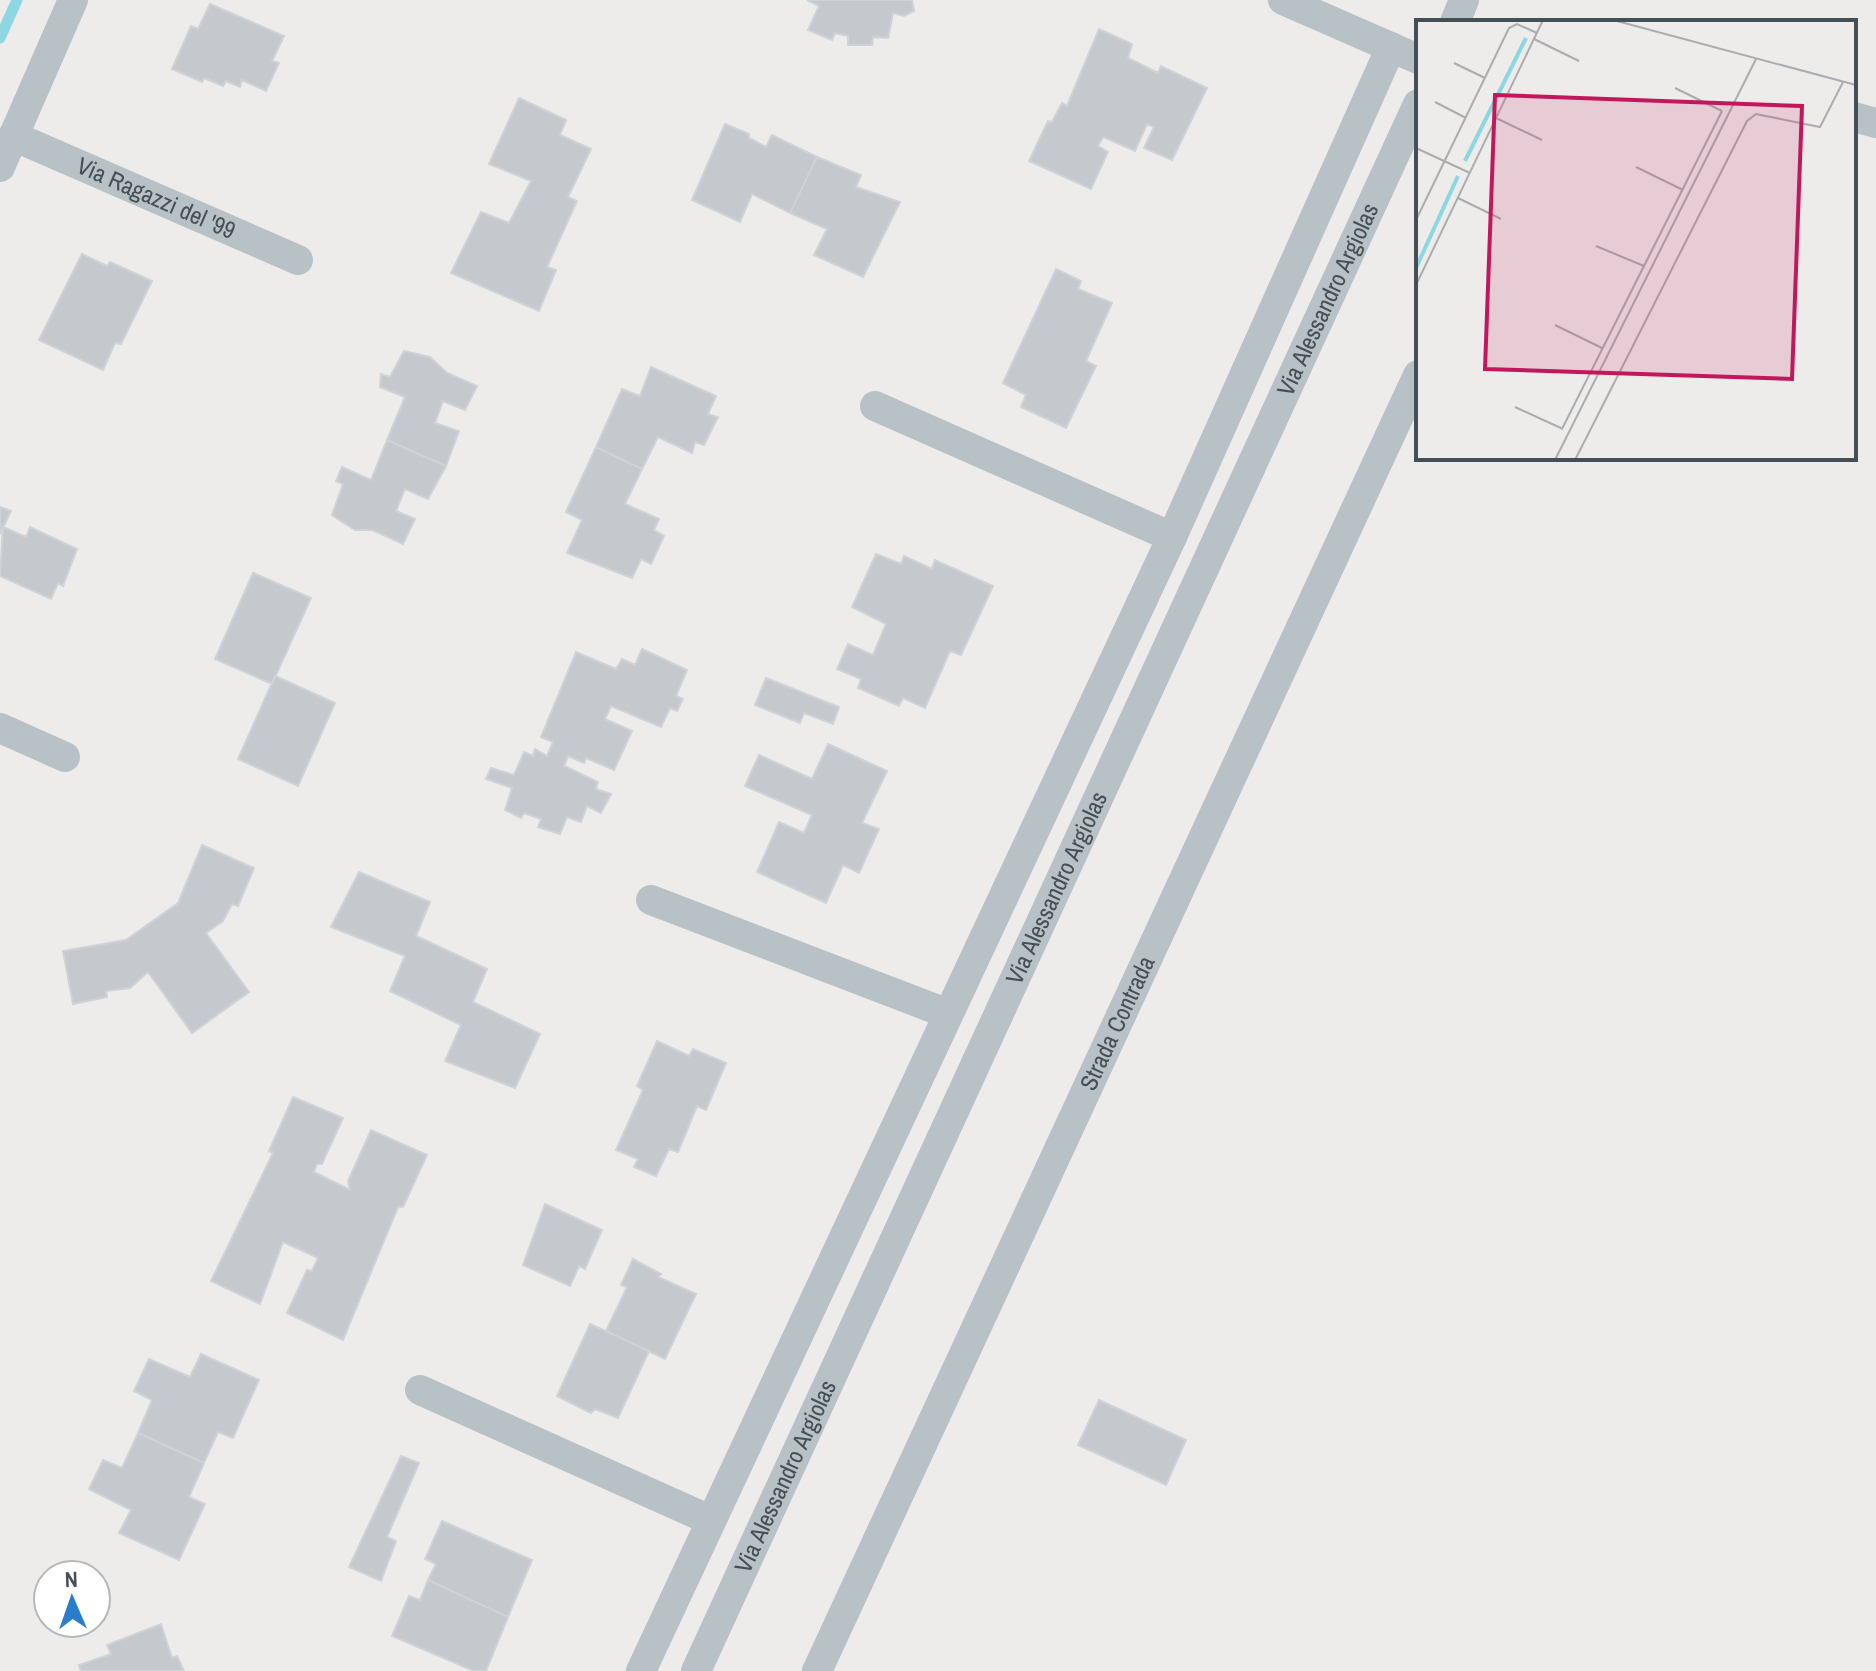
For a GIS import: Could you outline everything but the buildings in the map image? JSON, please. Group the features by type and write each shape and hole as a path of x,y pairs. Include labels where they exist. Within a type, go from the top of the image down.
{"street":[{"path":"0,167 73,0"},
{"name":"Via Alessandro Argiolas","path":"641,1671 946,1013 1405,53 1283,0"},
{"path":"1456,20 1464,0"},
{"name":"Via Alessandro Argiolas","path":"696,1671 1416,108"},
{"path":"1856,118 1876,123"},
{"name":"Via Ragazzi del '99","path":"13,136 298,260"},
{"name":"Strada Contrada","path":"817,1671 1416,379"},
{"path":"875,406 1172,537"},
{"path":"0,728 65,757"},
{"path":"651,900 946,1013"},
{"name":"Via Alessandro Argiolas","path":"420,1390 710,1520"}],"waterway":[{"path":"0,38 17,0"}]}
